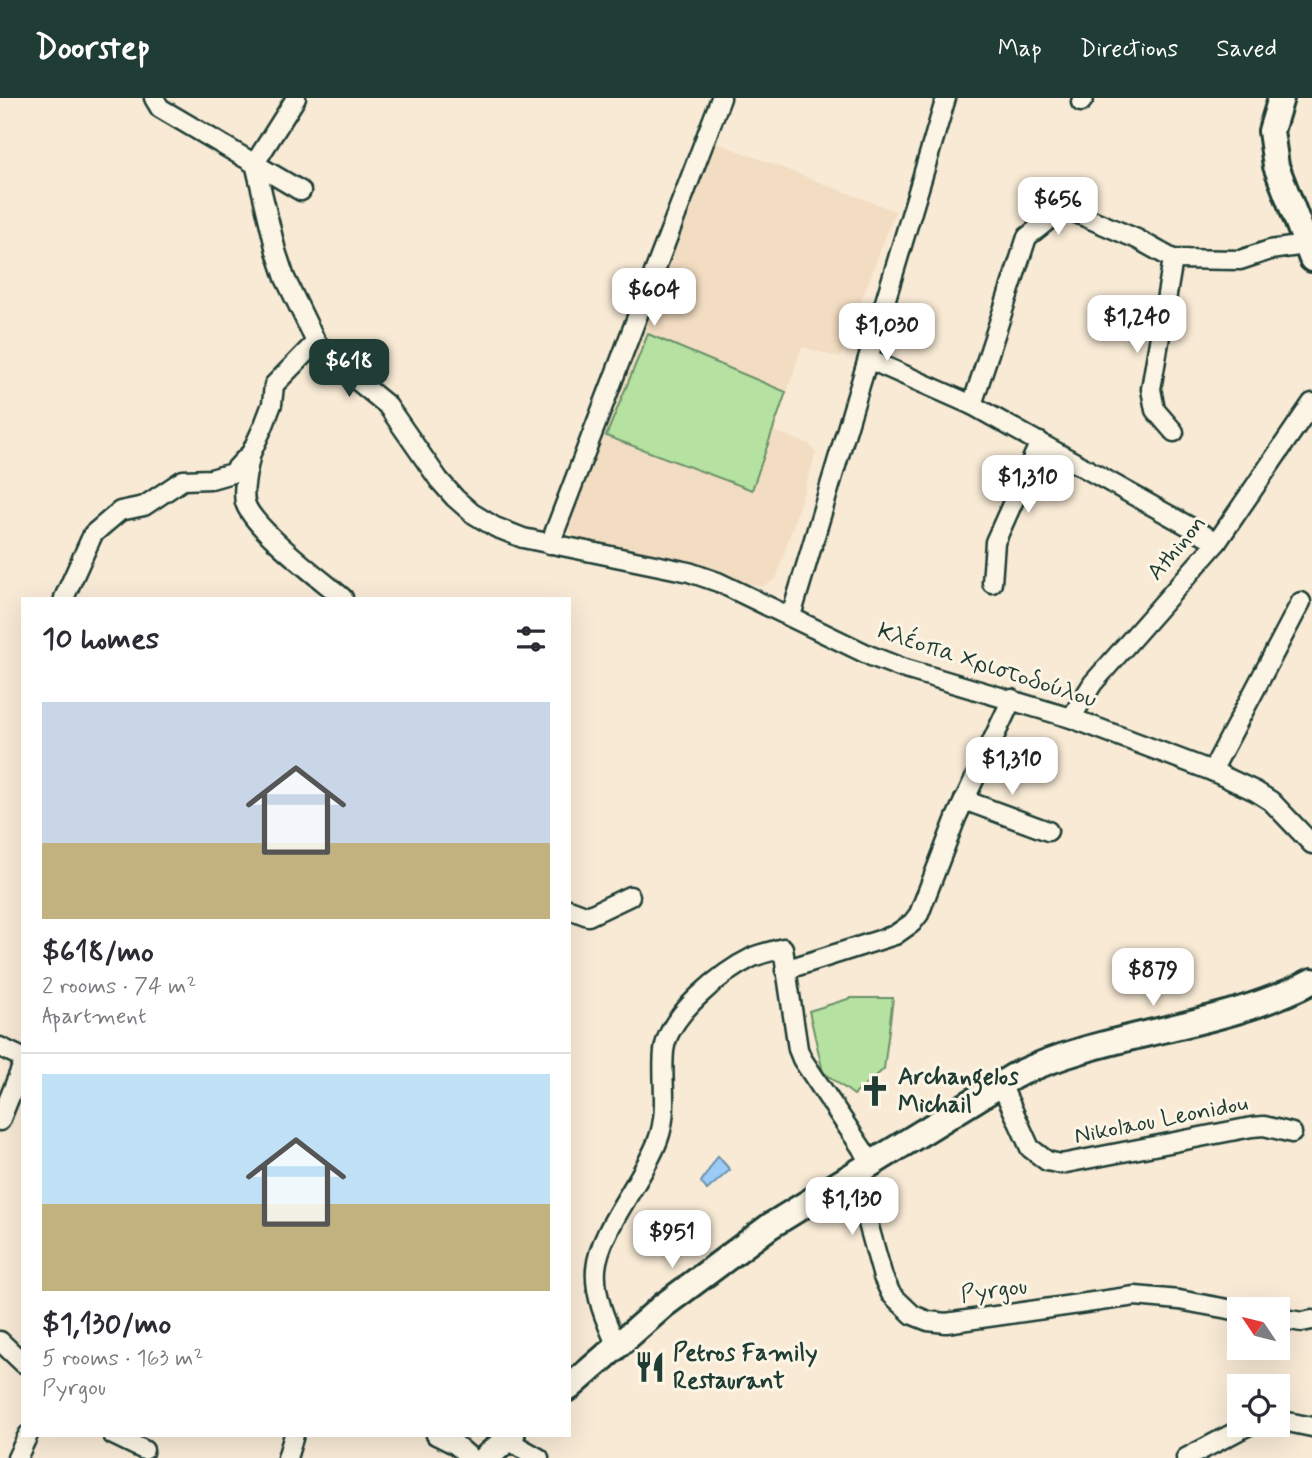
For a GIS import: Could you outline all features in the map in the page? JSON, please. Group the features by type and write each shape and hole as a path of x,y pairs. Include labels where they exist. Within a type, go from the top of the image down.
{"main road":[{"path":"1281,98 1271,131 1272,146 1279,175 1310,249"},
{"path":"571,1386 715,1265 770,1226 1001,1084 1032,1068 1067,1055 1121,1039 1247,1009 1312,981"},
{"path":"486,1458 510,1437"}],"street":[{"path":"154,98 160,108 301,191"},
{"path":"255,163 296,98"},
{"path":"550,544 722,98"},
{"path":"792,616 946,98"},
{"name":"Κλέοπα Χριστοδούλου","path":"255,163 285,278 316,342 332,360 387,405 455,498 472,513 495,527 523,538 689,572 718,582 902,668 1070,718 1212,771 1271,801 1312,844"},
{"path":"972,405 1027,237 1064,208 1137,239 1173,259 1240,260 1269,250 1310,249"},
{"path":"1173,259 1151,389 1155,410 1174,432"},
{"path":"316,342 274,385 272,404 251,453 244,491 246,505 257,523 342,597"},
{"path":"868,359 972,405 1217,542"},
{"name":"Athinon","path":"1070,718 1093,683 1217,542 1312,403"},
{"path":"992,583 995,542 1040,442"},
{"path":"64,597 93,534 120,510 144,506 183,480 211,479 232,473 251,453"},
{"path":"1212,771 1301,602"},
{"path":"785,970 895,935 912,923 919,914 964,800 1012,699"},
{"path":"964,800 1048,831"},
{"path":"571,910 588,916 630,897"},
{"name":"Pyrgou","path":"617,1346 602,1307 596,1268 605,1240 658,1142 665,1106 664,1051 667,1040 683,1013 716,981 736,966 756,956 783,948 798,1049 863,1168 883,1277 891,1294 913,1315 928,1321 946,1323 1135,1296 1179,1300 1227,1309"},
{"path":"0,1047 21,1057"},
{"path":"0,1121 21,1070"},
{"name":"Nikolaou Leonidou","path":"1001,1084 1030,1148 1047,1161 1061,1164 1252,1127 1264,1126 1292,1133"},
{"path":"1290,1320 1312,1320"},
{"path":"0,1341 21,1361"},
{"path":"1290,1422 1312,1427"},
{"path":"17,1458 26,1437"},
{"path":"118,1437 144,1448"},
{"path":"287,1458 293,1437"},
{"path":"440,1437 471,1458"},
{"path":"510,1437 539,1458"},
{"path":"1186,1458 1227,1437"}],"shaded area":[{"path":"715,142 895,211 840,358 802,347 774,431 809,444 816,453 776,579 762,587 574,538 565,519"}],"green space":[{"path":"648,334 786,392 752,490 606,436"},
{"path":"851,998 893,998 884,1069 854,1095 823,1072 809,1011"}],"water":[{"path":"718,1156 730,1170 707,1190 701,1182"}],"place":[{"name":"Archangelos Michail","path":"875,1091"},
{"name":"Petros Family Restaurant","path":"650,1367"}]}
